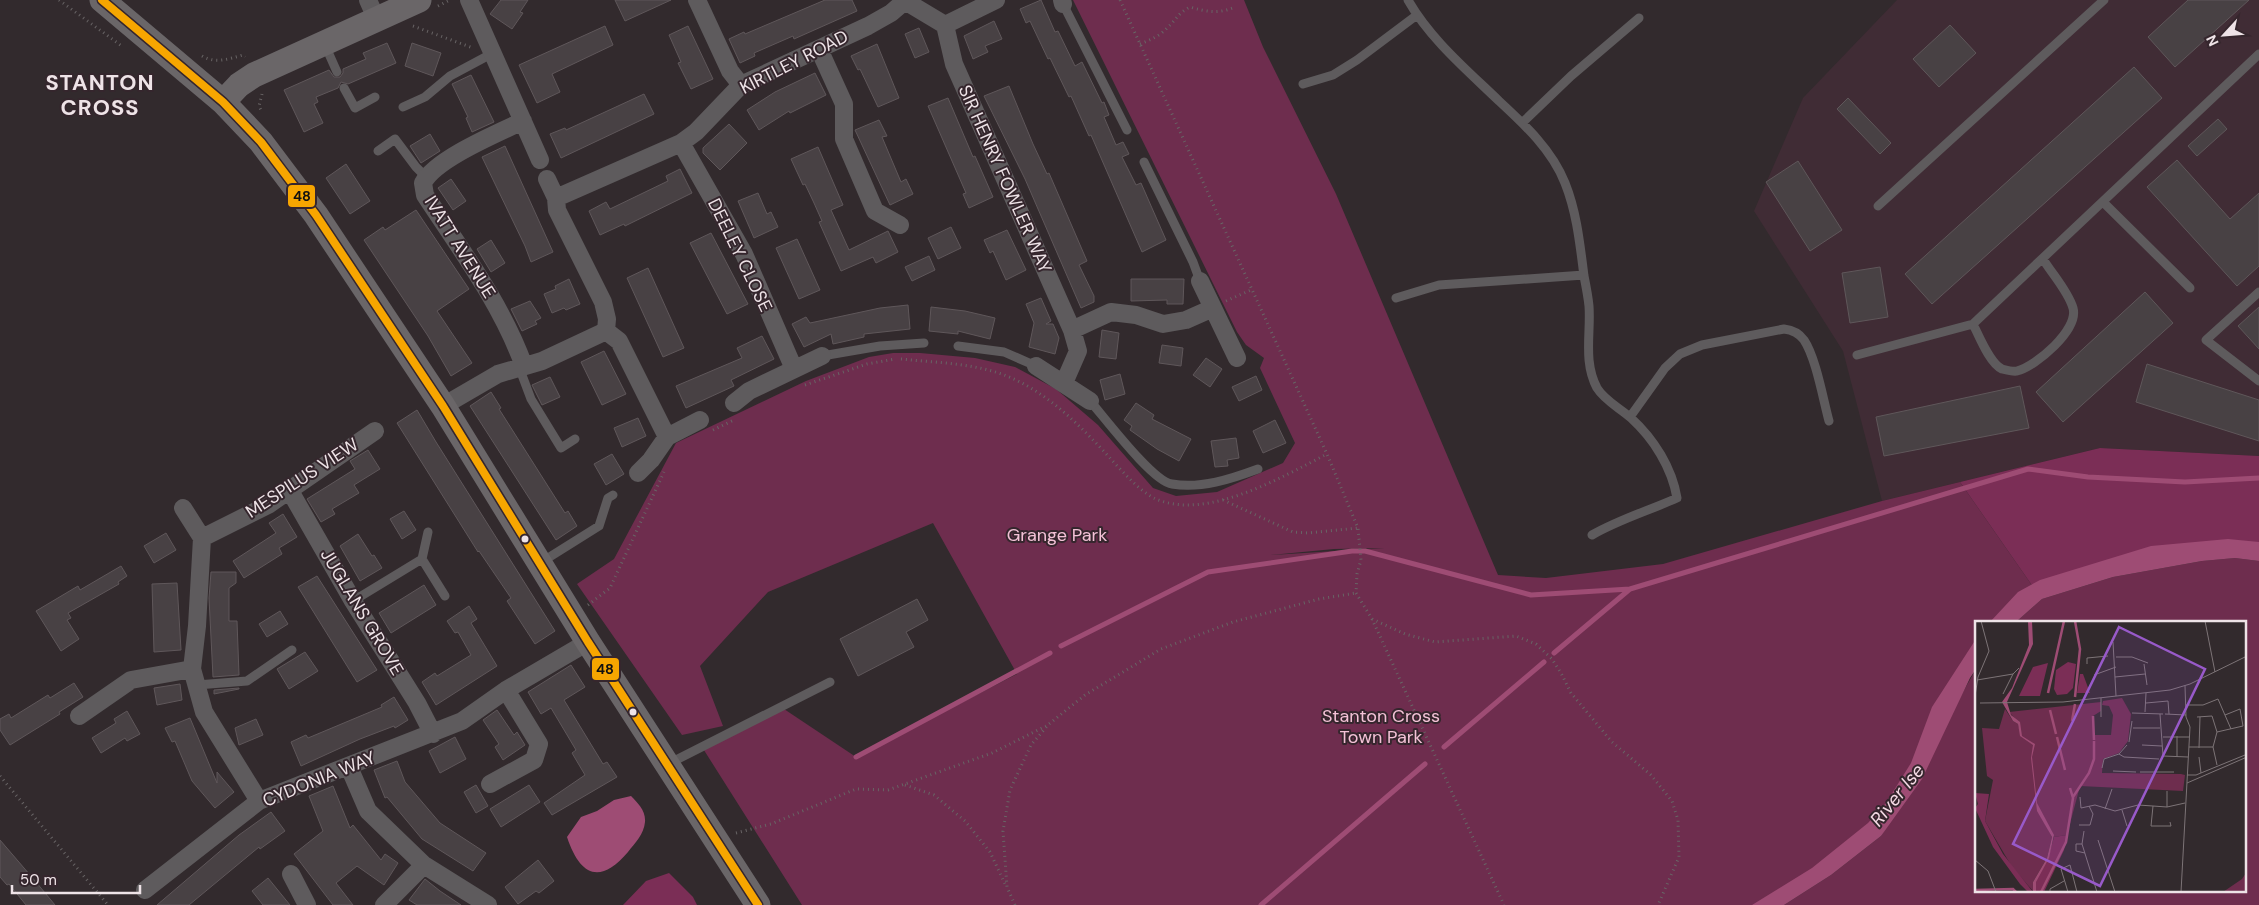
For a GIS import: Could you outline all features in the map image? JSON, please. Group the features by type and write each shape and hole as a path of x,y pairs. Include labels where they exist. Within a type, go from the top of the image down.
{"main road":[{"path":"102,0 223,102 261,142 316,215 443,406 588,642 758,905"},
{"path":"223,102 254,74 324,43 372,9 419,0"}],"street":[{"path":"469,0 540,160"},
{"path":"697,0 730,72 741,85"},
{"path":"905,0 945,25 996,0"},
{"name":"KIRTLEY ROAD","path":"556,198 681,143 696,132 741,85 891,14 905,0"},
{"name":"SIR HENRY FOWLER WAY","path":"945,25 954,64 1072,330 1078,351 1064,383"},
{"path":"819,49 844,104 844,138 875,211 900,225"},
{"name":"IVATT AVENUE","path":"522,366 514,339 493,298 425,195 423,183 433,169 469,148 524,121"},
{"name":"DEELEY CLOSE","path":"681,143 744,254 794,369"},
{"path":"547,179 556,198 558,210 603,302 607,319 606,331"},
{"path":"1200,281 1237,358"},
{"path":"1072,330 1111,312 1136,315 1163,324 1186,320 1212,308"},
{"path":"443,406 498,374 542,361 606,331"},
{"path":"606,331 619,341 667,436"},
{"path":"734,411 749,391 822,356"},
{"path":"1036,366 1090,401"},
{"path":"638,473 651,460 667,436 705,426"},
{"name":"MESPILUS VIEW","path":"202,538 268,505 374,431"},
{"name":"JUGLANS GROVE","path":"290,491 353,602 417,703 433,734"},
{"path":"182,508 202,538 195,677 204,712 259,801"},
{"name":"CYDONIA WAY","path":"146,890 259,801 462,721 506,690 588,642"},
{"path":"79,716 131,680 195,677"},
{"path":"490,784 534,760 538,744 506,690"},
{"path":"349,766 368,811 424,865 488,905"},
{"path":"384,905 424,865"},
{"path":"290,874 307,905"}],"lane":[{"path":"1408,0 1417,15 1444,47 1522,123 1546,150 1565,183 1581,240 1589,306 1588,357 1592,374 1598,390 1613,405 1630,417 1643,431 1661,455 1675,481 1677,498 1646,512 1615,522 1592,535"},
{"path":"1878,206 2104,0"},
{"path":"1062,2 1127,130"},
{"path":"1303,84 1333,75 1357,60 1417,15"},
{"path":"1522,123 1571,76 1639,18"},
{"path":"324,43 337,72"},
{"path":"403,107 425,97 450,76 493,53"},
{"path":"1856,355 1973,324 2259,54"},
{"path":"344,88 355,108 375,98"},
{"path":"378,151 396,139 416,167 426,177"},
{"path":"1144,162 1193,262 1200,281"},
{"path":"2103,202 2190,288"},
{"path":"1973,324 1994,362 2002,368 2016,371 2026,367 2058,343 2066,334 2072,322 2073,309 2042,259"},
{"path":"1396,298 1439,285 1584,275"},
{"path":"2259,292 2206,340 2259,381"},
{"path":"1630,417 1665,368 1680,354 1702,345 1784,329 1794,331 1803,338 1810,352 1829,421"},
{"path":"822,356 880,346 924,343"},
{"path":"958,346 1004,352 1036,366"},
{"path":"522,366 531,399 561,448 575,439"},
{"path":"1090,401 1154,475 1171,484 1219,483 1258,470"},
{"path":"540,563 599,526 608,498 613,495"},
{"path":"428,532 422,558 444,596"},
{"path":"353,602 422,558"},
{"path":"195,677 247,681 292,650"},
{"path":"667,764 830,682"}],"path":[{"path":"59,0 129,51"},
{"path":"1120,0 1327,454 1358,528 1361,560 1357,574 1356,593 1372,619 1504,905"},
{"path":"1140,44 1159,35 1168,28 1178,13 1190,7 1207,12 1222,13 1235,7"},
{"path":"404,22 471,48 493,53"},
{"path":"202,55 212,61 243,55"},
{"path":"1212,308 1251,290"},
{"path":"802,386 867,364 899,358 982,368 1015,379 1049,400 1077,423 1134,482 1156,499 1184,506 1223,500 1265,486 1327,454"},
{"path":"705,426 734,411"},
{"path":"585,607 610,588 666,469"},
{"path":"1223,500 1293,532 1308,533 1358,528"},
{"path":"729,834 745,832 771,824 856,789 888,790 992,753 1049,724 1085,695 1161,649 1232,622 1319,600 1356,593"},
{"path":"1372,619 1404,634 1435,642 1516,636 1536,644 1552,659 1577,700 1612,742 1651,775 1672,801 1678,820 1679,857 1658,905"},
{"path":"1006,887 1004,831 1010,790 1032,745 1049,724"},
{"path":"0,776 108,905"},
{"path":"904,784 934,795 965,822 990,852 1015,905"}],"shaded area":[{"path":"1897,0 2259,0 2259,456 2100,448 1882,501 1843,351 1754,211 1803,98"},
{"path":"2100,448 2259,456 2259,552 2239,551 2036,591 1960,482"},
{"path":"669,873 693,897 697,905 623,905 646,881"}],"green space":[{"name":"Stanton Cross Town Park","path":"1073,0 1244,0 1263,47 1336,194 1498,575 1546,578 1663,564 1882,501 1960,482 2036,591 2002,621 1975,621 1975,654 1925,761 1827,874 1775,905 802,905 702,747 781,707 856,757 1017,674 933,523 768,592 700,666 723,726 682,735 577,584 614,559 676,443 806,381 869,357 893,353 920,353 975,358 1015,367 1056,389 1098,425 1153,488 1176,496 1217,492 1283,463 1295,443 1260,368 1264,358 1246,345 1237,332","holes":["1384,548 1271,555 1334,549"]},
{"path":"2235,558 2259,561 2259,905 1784,905 1831,875 1881,836 1975,671 1975,892 2246,892 2246,621 2017,621 2042,599 2113,577 2202,561"}],"water":[{"path":"2228,539 2259,542 2259,561 2235,558 2202,561 2113,577 2042,599 2017,621 1991,621 2018,592 2040,580 2151,546"},
{"name":"River Ise","path":"1975,641 1975,670 1922,779 1881,836 1831,875 1784,905 1752,905 1812,868 1868,823 1886,803 1911,763 1932,707"},
{"path":"631,796 641,808 645,818 643,830 639,838 618,862 608,869 592,872 585,868 572,850 567,837 581,817 597,811 614,800"}],"building":[{"path":"501,0 528,0 520,12 523,13 512,29 490,14"},
{"path":"615,0 671,0 625,21"},
{"path":"825,0 852,0 857,11 794,39 793,36 754,53 755,56 740,63 729,39"},
{"path":"1041,0 1055,32 1058,31 1075,66 1082,62 1102,103 1104,102 1109,115 1104,117 1116,145 1123,142 1129,154 1122,157 1136,185 1141,183 1166,240 1142,252 1091,135 1089,136 1071,96 1069,97 1050,58 1048,59 1030,21 1026,23 1020,9"},
{"path":"2188,0 2249,0 2175,67 2148,37"},
{"path":"994,21 1002,39 985,46 988,52 973,59 964,36"},
{"path":"1950,25 1976,53 1939,87 1913,59"},
{"path":"605,26 613,45 552,74 560,92 537,103 519,65"},
{"path":"688,26 713,79 691,89 678,63 681,62 669,35"},
{"path":"919,28 929,52 915,58 905,34"},
{"path":"387,43 396,63 348,84 341,82 338,88 316,97 318,102 314,104 323,123 304,132 284,90 329,70 334,77 340,77 343,69 366,59 363,53"},
{"path":"412,43 441,53 433,76 405,66"},
{"path":"877,44 899,98 878,107 860,69 858,70 851,56"},
{"path":"2134,67 2162,98 1932,304 1905,274"},
{"path":"815,73 826,95 790,113 789,111 759,130 747,110 775,92"},
{"path":"471,75 494,122 472,132 466,118 468,117 452,84"},
{"path":"1009,86 1033,144 1047,174 1049,173 1087,261 1079,265 1094,296 1094,302 1081,308 1025,179 984,96"},
{"path":"644,94 654,114 561,158 550,134 565,128 566,130"},
{"path":"948,98 973,157 975,156 993,197 969,208 963,194 966,193 928,106"},
{"path":"1848,98 1891,143 1880,154 1837,109"},
{"path":"2218,119 2227,129 2197,156 2188,146"},
{"path":"879,120 887,136 882,137 901,182 906,179 913,194 890,205 855,130"},
{"path":"729,124 747,143 720,170 703,153 703,148"},
{"path":"430,134 440,151 421,163 410,146"},
{"path":"505,146 553,252 531,262 482,157"},
{"path":"818,147 843,205 831,210 849,250 888,231 898,252 876,263 873,257 841,271 819,222 822,221 814,203 791,159"},
{"path":"2177,160 2230,219 2259,193 2259,266 2237,286 2147,187"},
{"path":"1798,161 1842,230 1810,251 1766,182"},
{"path":"346,164 370,201 350,214 326,178"},
{"path":"680,169 692,193 625,226 624,224 600,235 589,211 606,202 610,209 668,181 666,176"},
{"path":"451,179 466,201 453,210 438,188"},
{"path":"758,193 767,214 771,212 778,227 754,238 738,201"},
{"path":"416,210 469,289 437,311 472,363 451,376 428,336 364,240 383,227 385,230"},
{"path":"951,227 961,248 938,259 928,238"},
{"path":"1007,230 1026,270 1006,280 993,251 990,253 984,240"},
{"path":"711,233 748,304 727,314 690,243"},
{"path":"797,239 820,290 799,299 776,248"},
{"path":"491,240 505,263 491,272 477,249"},
{"path":"929,256 935,270 912,281 905,267"},
{"path":"1880,267 1888,317 1850,323 1842,273"},
{"path":"648,268 684,348 663,357 627,278"},
{"path":"569,279 580,304 552,313 544,294 556,289 555,286"},
{"path":"1131,279 1184,279 1183,304 1167,304 1167,300 1131,301"},
{"path":"2145,292 2173,323 2063,422 2036,392"},
{"path":"1041,298 1051,321 1046,324 1053,324 1059,338 1055,354 1029,347 1034,323 1026,304"},
{"path":"530,301 541,318 535,321 537,324 522,331 511,309"},
{"path":"908,305 910,329 864,334 864,337 833,344 831,334 804,347 792,324 806,317 810,323 880,308"},
{"path":"931,307 965,311 995,318 990,339 958,331 958,334 929,331"},
{"path":"2259,307 2259,349 2238,326"},
{"path":"1102,330 1119,333 1116,359 1099,357"},
{"path":"762,336 774,359 731,380 734,386 686,408 676,386 742,358 737,348"},
{"path":"1162,345 1183,348 1181,366 1159,363"},
{"path":"604,351 626,394 602,405 581,362"},
{"path":"1206,358 1222,369 1210,387 1193,375"},
{"path":"2147,364 2259,400 2259,441 2136,402"},
{"path":"1120,374 1125,394 1105,400 1100,380"},
{"path":"1256,376 1262,390 1239,401 1232,387"},
{"path":"550,377 560,397 542,405 532,385"},
{"path":"2020,386 2029,428 1884,456 1876,417"},
{"path":"491,392 501,408 499,409 565,513 568,511 577,526 556,540 470,406"},
{"path":"1136,403 1154,415 1152,419 1191,439 1179,461 1157,449 1130,430 1132,426 1124,420"},
{"path":"417,410 555,631 535,644 507,601 511,598 478,552 397,423"},
{"path":"638,418 646,436 622,447 614,428"},
{"path":"1275,420 1286,443 1263,453 1253,431"},
{"path":"1236,438 1239,458 1227,460 1228,466 1215,467 1211,441"},
{"path":"368,450 380,469 354,485 359,493 332,509 335,514 321,522 307,499 355,469 350,461"},
{"path":"612,454 624,474 606,485 594,464"},
{"path":"404,511 416,530 402,539 390,519"},
{"path":"283,514 297,537 279,548 282,554 244,578 233,561 276,533 269,523"},
{"path":"166,533 176,550 154,563 144,546"},
{"path":"358,534 382,568 360,581 340,546"},
{"path":"121,566 127,576 118,582 119,584 68,613 71,618 67,620 79,639 61,651 36,611 78,586 80,590"},
{"path":"211,572 236,572 236,583 229,588 229,621 237,621 239,675 213,677 209,598"},
{"path":"317,576 377,670 357,682 298,587"},
{"path":"177,583 181,650 154,652 152,584"},
{"path":"424,585 436,605 391,633 379,613"},
{"path":"917,599 928,620 906,632 914,647 858,676 840,639"},
{"path":"469,606 477,619 471,623 497,666 436,705 422,682 435,673 437,676 471,655 458,632 455,633 447,621"},
{"path":"280,611 288,624 267,637 259,624"},
{"path":"305,652 318,671 289,689 277,669"},
{"path":"571,665 585,687 564,700 603,764 607,762 617,777 552,815 544,803 585,775 572,753 576,750 551,708 541,714 528,692"},
{"path":"74,683 83,697 59,712 60,714 10,745 0,730 0,719 9,714 11,718 48,695 50,698"},
{"path":"180,684 182,700 157,705 154,688"},
{"path":"239,689 214,694 214,690"},
{"path":"394,697 408,720 395,728 394,726 360,739 301,766 291,742 306,735 308,738 382,707 381,705"},
{"path":"497,710 514,735 517,732 525,745 503,760 495,747 499,744 483,720"},
{"path":"127,711 140,734 127,741 125,738 101,753 92,738 116,723 114,719"},
{"path":"190,718 217,783 217,772 234,792 215,808 192,781 175,741 172,742 165,728"},
{"path":"256,719 263,735 239,745 235,728"},
{"path":"455,737 466,759 440,773 429,751"},
{"path":"397,761 405,782 440,823 486,853 473,871 422,839 387,797 385,798 374,770"},
{"path":"476,785 488,806 476,813 464,792"},
{"path":"529,785 540,802 501,827 490,809"},
{"path":"333,786 350,828 353,825 381,860 385,854 398,863 384,885 357,866 336,883 353,905 333,905 294,854 323,831 309,796"},
{"path":"271,812 285,831 260,849 259,847 189,905 157,905 239,835"},
{"path":"0,840 55,905 26,905 9,884 7,885 0,877"},
{"path":"538,860 554,881 539,893 536,891 518,904 505,887"},
{"path":"268,878 290,905 263,905 252,891"},
{"path":"425,879 461,905 417,905 409,900"}],"waterway":[{"path":"1554,653 1630,589 2028,469 2088,477 2185,482 2259,478"},
{"path":"1061,646 1208,572 1352,551 1365,551 1531,595 1630,589"},
{"path":"856,757 1050,653"},
{"path":"1444,747 1544,662"},
{"path":"1261,905 1425,764"}],"transit line":[{"name":"48","path":"102,0 223,102 261,142 316,215 443,406 588,642 758,905"}],"district":[{"name":"STANTON CROSS","path":"100,94"}],"park label":[{"name":"Grange Park","path":"1057,535"}]}
